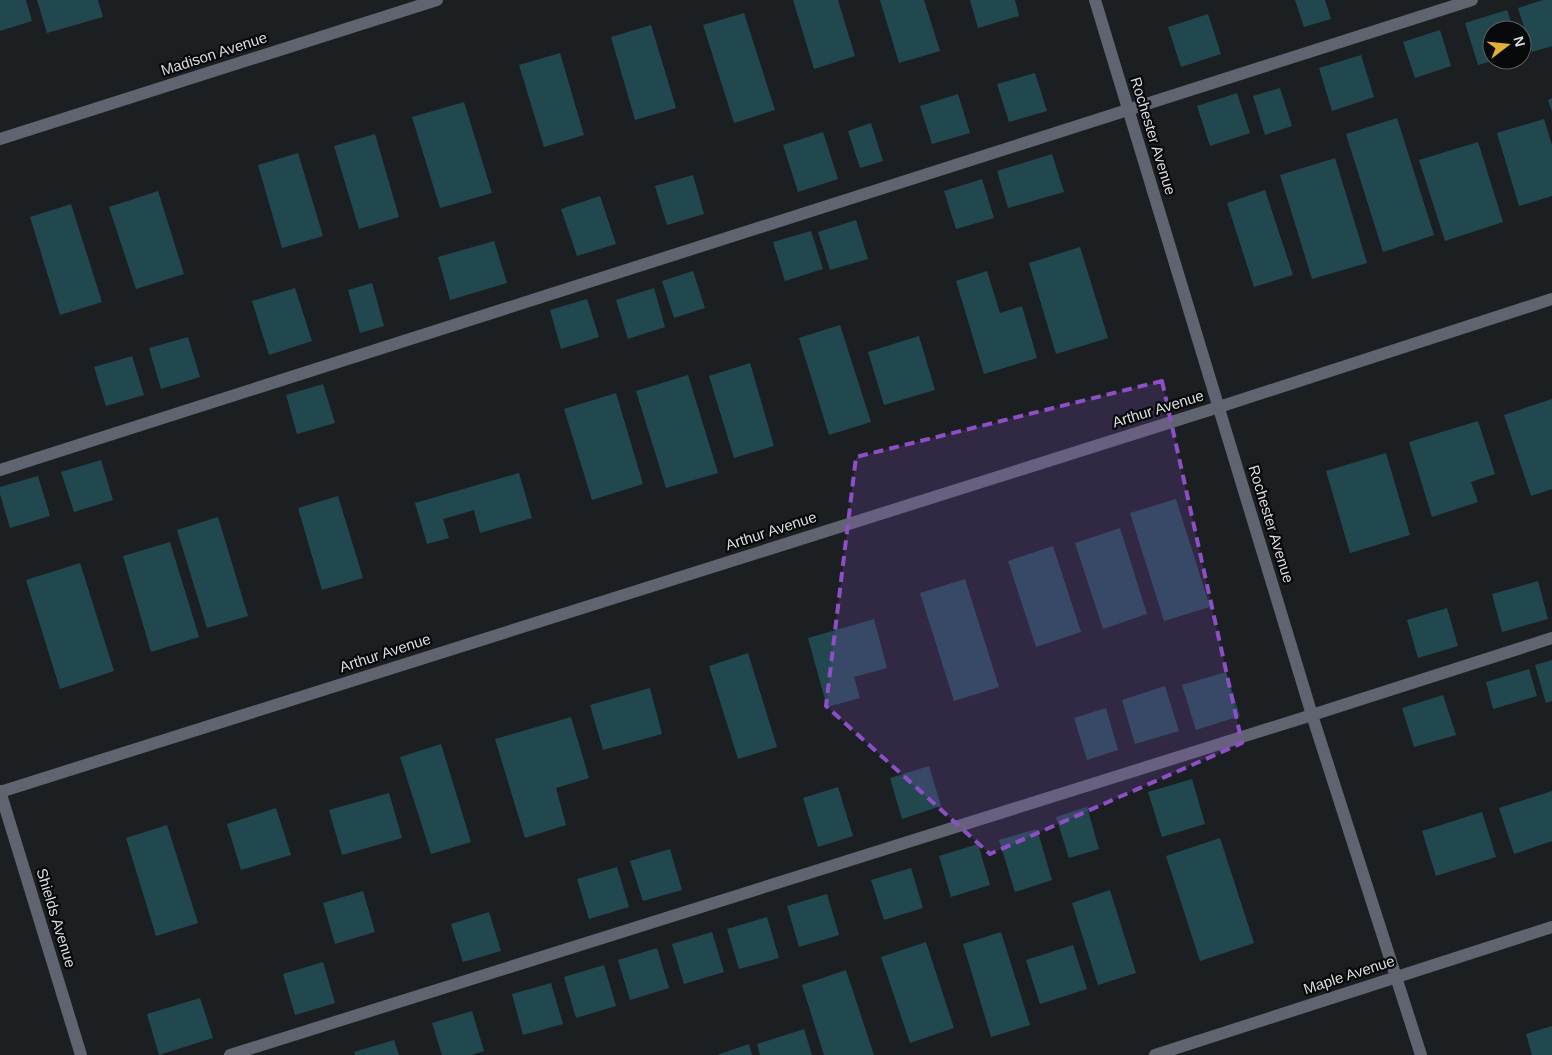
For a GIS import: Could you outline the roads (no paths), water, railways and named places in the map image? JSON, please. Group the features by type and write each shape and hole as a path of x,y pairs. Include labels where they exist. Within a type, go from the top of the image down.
{"street":[{"name":"Madison Avenue","path":"0,139 437,0"},
{"name":"Rochester Avenue","path":"1095,0 1312,715 1421,1055"},
{"path":"0,470 1472,0"},
{"name":"Arthur Avenue","path":"0,792 1219,407 1552,299"},
{"path":"230,1055 1552,638"},
{"name":"Shields Avenue","path":"0,792 81,1055"},
{"name":"Maple Avenue","path":"1155,1055 1552,927"}]}
